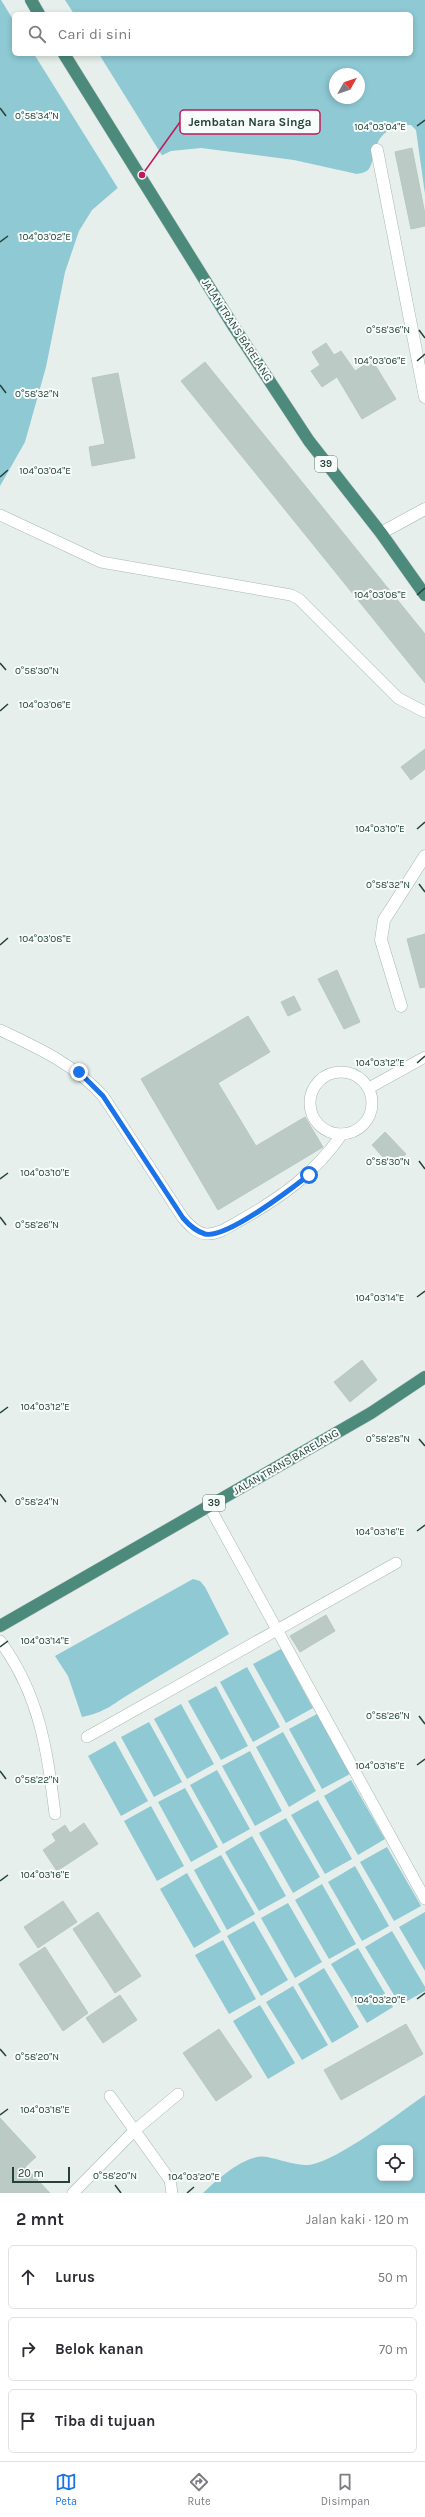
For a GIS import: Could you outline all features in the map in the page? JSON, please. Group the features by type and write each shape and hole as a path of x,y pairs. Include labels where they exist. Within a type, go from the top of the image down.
{"highway":[{"path":"30,0 38,12"},
{"name":"JALAN TRANS BARELANG","path":"65,56 234,327 308,441 381,533 425,595"},
{"name":"JALAN TRANS BARELANG","path":"2,1622 371,1413 425,1377"}],"street":[{"path":"377,150 425,397"},
{"path":"381,533 425,509"},
{"path":"401,1006 381,940 381,929 384,920 425,856"}],"lane":[{"path":"0,515 102,562 291,595 299,599 398,698 425,712"},
{"path":"0,1030 61,1060 93,1085 103,1096 183,1218 194,1229 206,1234 218,1233 275,1202 309,1175 326,1157 342,1134"},
{"path":"369,1088 425,1057"},
{"path":"344,1071 362,1079 369,1088 372,1109 369,1119 362,1127 352,1132 342,1134 331,1132 322,1127 315,1119 311,1110 312,1091 325,1076 344,1071"},
{"path":"209,1506 425,1899"},
{"path":"87,1737 396,1563"},
{"path":"0,1641 16,1663 37,1708 48,1755 55,1814"},
{"path":"73,2193 134,2131 178,2094"},
{"path":"110,2096 170,2180 172,2193"}],"water":[{"path":"0,0 425,0 425,194 416,130 411,125 399,126 388,130 377,143 369,169 365,172 357,174 294,160 201,148 171,151 148,162 92,210 79,231 65,272 46,367 25,442 0,486"},
{"path":"193,1579 200,1581 205,1587 229,1634 108,1708 82,1717 68,1676 55,1656"},
{"path":"281,1649 313,1708 286,1723 253,1664"},
{"path":"247,1667 280,1727 253,1742 220,1682"},
{"path":"216,1686 248,1746 221,1760 188,1701"},
{"path":"181,1704 214,1764 187,1779 154,1719"},
{"path":"317,1714 350,1774 322,1789 289,1729"},
{"path":"149,1722 182,1782 154,1797 121,1737"},
{"path":"283,1732 316,1791 289,1807 256,1747"},
{"path":"115,1741 148,1801 121,1816 88,1756"},
{"path":"250,1751 282,1811 255,1826 222,1766"},
{"path":"217,1770 250,1829 223,1844 190,1785"},
{"path":"351,1780 385,1839 358,1855 324,1796"},
{"path":"185,1788 218,1847 191,1862 158,1802"},
{"path":"318,1800 352,1859 325,1874 291,1815"},
{"path":"151,1806 184,1866 157,1881 124,1821"},
{"path":"286,1818 320,1877 293,1893 259,1833"},
{"path":"252,1836 286,1896 259,1911 225,1852"},
{"path":"387,1847 421,1906 394,1921 360,1862"},
{"path":"221,1855 255,1914 227,1930 194,1870"},
{"path":"355,1866 389,1926 362,1941 328,1882"},
{"path":"187,1873 221,1932 194,1948 160,1889"},
{"path":"322,1884 356,1944 329,1959 295,1900"},
{"path":"288,1903 322,1962 295,1978 261,1918"},
{"path":"425,1912 425,1971 399,1927"},
{"path":"254,1921 288,1980 261,1996 227,1936"},
{"path":"392,1931 425,1987 425,1991 400,2005 365,1947"},
{"path":"223,1940 256,1999 229,2014 195,1955"},
{"path":"358,1948 393,2007 367,2023 331,1964"},
{"path":"324,1968 359,2027 332,2043 298,1984"},
{"path":"293,1986 328,2045 302,2060 266,2002"},
{"path":"260,2005 295,2063 268,2079 233,2021"},
{"path":"425,2095 425,2193 203,2193 233,2168 251,2159 267,2157 304,2165 321,2162 352,2146"}],"pier":[{"path":"1,0 65,0 73,12 12,12 12,18"},
{"path":"35,56 100,56 163,157 149,164 119,190"}],"building":[{"path":"412,148 425,214 425,226 411,229 395,152"},
{"path":"326,343 334,355 341,351 355,371 372,360 396,399 362,419 337,377 322,387 311,371 320,365 312,352"},
{"path":"205,362 425,634 425,683 181,381"},
{"path":"118,373 135,458 92,466 89,447 105,444 92,378"},
{"path":"425,749 425,769 411,780 401,767"},
{"path":"425,934 425,987 420,988 407,939"},
{"path":"337,970 360,1022 344,1029 318,979"},
{"path":"294,996 301,1010 288,1016 281,1002"},
{"path":"248,1016 270,1052 218,1083 256,1146 305,1117 323,1147 218,1210 141,1079"},
{"path":"385,1132 406,1154 392,1167 372,1145"},
{"path":"362,1360 377,1380 350,1402 334,1382"},
{"path":"326,1615 335,1631 300,1652 290,1636"},
{"path":"84,1823 98,1844 57,1871 43,1850 56,1841 52,1834 65,1825 70,1833"},
{"path":"63,1901 77,1922 38,1948 24,1927"},
{"path":"98,1912 141,1976 115,1993 73,1929"},
{"path":"45,1947 88,2013 63,2031 19,1964"},
{"path":"120,1995 137,2020 103,2043 86,2018"},
{"path":"406,2024 423,2054 341,2100 324,2070"},
{"path":"219,2029 252,2077 216,2101 183,2053"},
{"path":"0,2118 36,2157 25,2167 50,2193 0,2193"}],"place":[{"name":"Jembatan Nara Singa","path":"142,175"}],"route":[{"path":"79,1072 103,1096 183,1218 194,1229 206,1234 218,1233 275,1202 309,1175"}]}
